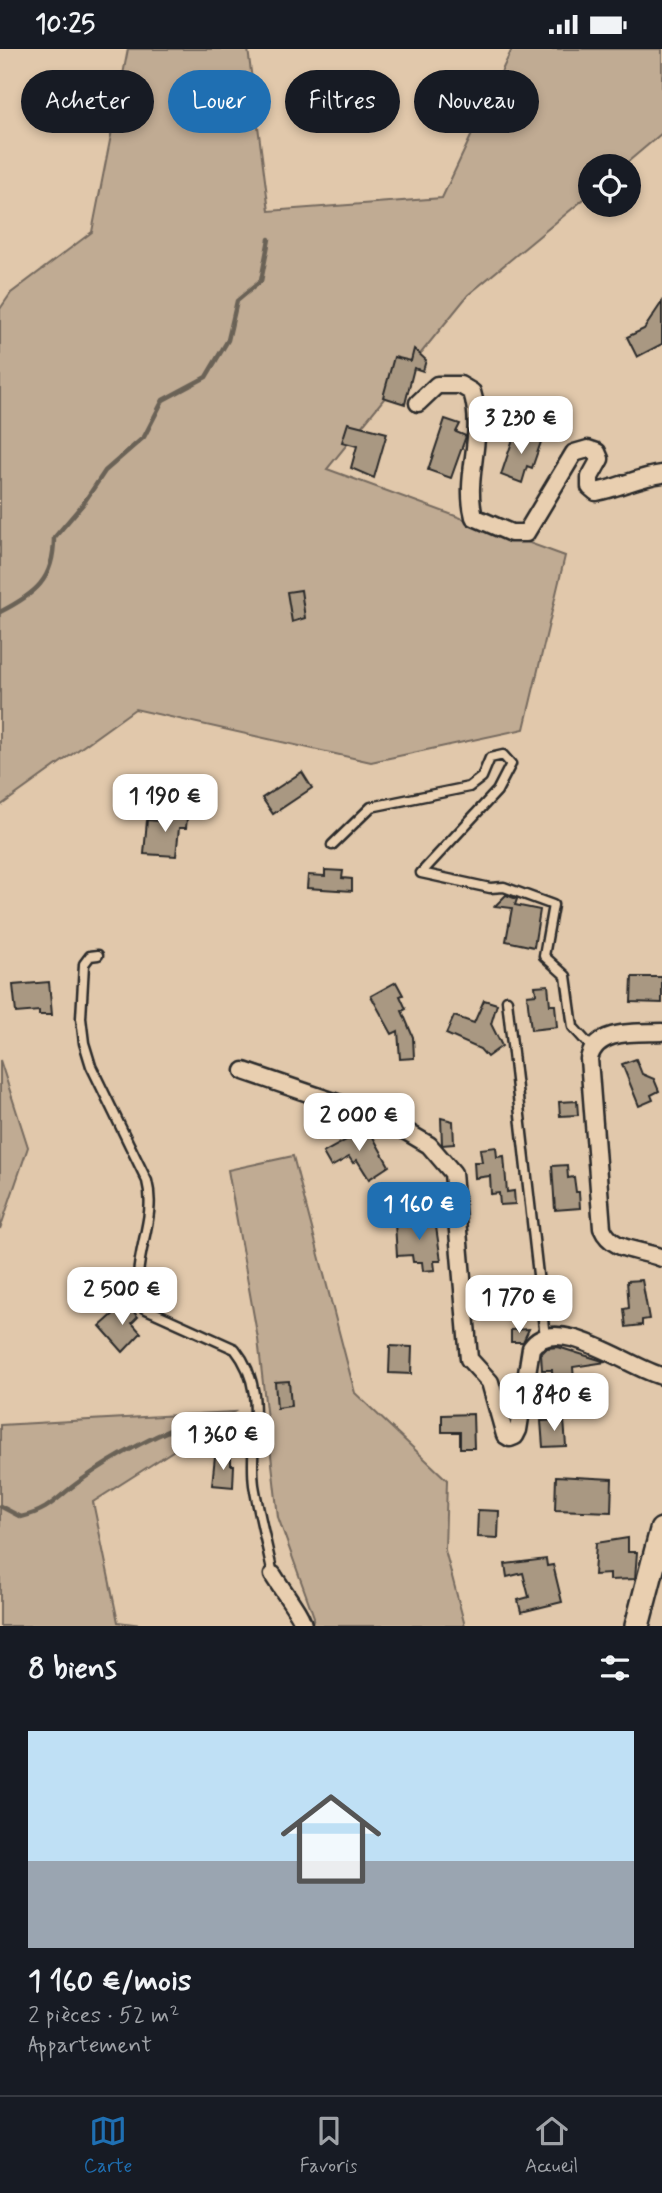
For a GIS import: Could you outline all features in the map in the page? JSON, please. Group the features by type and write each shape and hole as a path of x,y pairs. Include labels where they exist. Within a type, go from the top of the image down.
{"street":[{"path":"418,403 437,385 460,385 472,392 479,417 470,502 474,517 511,533 526,533 536,521 574,453 588,449 597,452 600,459 590,477 590,487 596,492 612,489 640,476 662,474"},
{"path":"662,1032 602,1038 592,1048 589,1059 602,1228 614,1245 662,1258"},
{"path":"244,1071 387,1120 429,1145 453,1173 469,1359 490,1382 505,1435 510,1438 515,1436 518,1430 531,1348 537,1340 545,1337 592,1345 662,1376"},
{"path":"637,1626 662,1529"},
{"path":"273,1575 287,1601 299,1612 303,1626"}],"lane":[{"path":"332,845 371,807 469,787 482,777 491,758 503,755 511,764 497,791 421,873 491,888 504,887 552,905 544,956 566,976 573,1027 592,1048"},
{"path":"98,955 90,956 84,964 81,1019 84,1043 91,1066 147,1181 152,1200 139,1259 138,1295 144,1308 235,1349 245,1362 252,1377 255,1401 254,1483 273,1575"},
{"path":"507,1000 545,1337"}],"shaded area":[{"path":"128,49 248,49 251,70 168,70 168,133 259,133 269,211 442,198 473,133 539,133 539,70 502,70 512,49 662,49 662,133 637,154 578,154 578,204 468,295 327,469 565,556 524,729 371,762 135,709 0,806 0,309 11,293 92,232 111,133 154,133 154,70 124,70"},
{"path":"0,1060 28,1147 0,1229"},
{"path":"293,1156 355,1393 447,1480 445,1550 465,1626 311,1626 314,1617 278,1517 258,1339 228,1170"},
{"path":"234,1412 93,1502 118,1622 149,1626 0,1626 0,1425"}],"building":[{"path":"662,302 662,344 637,357 627,337 644,329"},
{"path":"414,349 426,360 423,371 414,368 405,404 383,397 394,357 411,361"},
{"path":"445,419 460,424 456,432 466,436 451,478 428,470"},
{"path":"348,423 387,433 374,478 351,468 357,446 342,442"},
{"path":"516,430 542,439 532,468 527,466 522,483 501,475"},
{"path":"301,590 305,618 292,622 287,592"},
{"path":"302,772 312,788 273,814 262,798"},
{"path":"170,808 188,809 186,828 179,828 176,856 144,854 147,820 169,822"},
{"path":"325,870 343,871 342,878 352,879 352,891 307,888 308,875 325,876"},
{"path":"506,895 517,899 515,905 540,910 534,947 506,941 512,908 495,906"},
{"path":"632,977 662,977 662,1003 631,1002"},
{"path":"49,982 52,1015 39,1015 39,1011 16,1013 13,985"},
{"path":"396,982 403,995 400,996 406,1009 402,1011 413,1037 414,1058 400,1059 398,1031 392,1034 371,996"},
{"path":"548,985 550,1005 555,1005 557,1027 531,1030 527,995 536,994 535,986"},
{"path":"484,1000 497,1004 491,1024 502,1046 487,1057 480,1049 446,1034 454,1016 474,1023"},
{"path":"636,1059 642,1074 654,1079 659,1091 651,1095 653,1100 639,1106 622,1064"},
{"path":"577,1101 578,1115 560,1116 559,1102"},
{"path":"441,1118 453,1121 454,1144 442,1145"},
{"path":"368,1128 389,1166 369,1179 357,1160 353,1163 349,1157 331,1167 323,1153"},
{"path":"496,1147 497,1157 504,1156 507,1192 514,1191 515,1204 500,1205 499,1193 491,1194 490,1176 475,1178 474,1162 482,1162 480,1149"},
{"path":"567,1165 568,1178 574,1177 576,1192 579,1192 580,1208 555,1210 552,1166"},
{"path":"435,1220 441,1261 434,1261 435,1270 423,1271 422,1262 413,1262 412,1255 397,1256 395,1223"},
{"path":"642,1280 649,1319 642,1320 642,1325 626,1327 624,1309 629,1308 627,1281"},
{"path":"126,1303 138,1317 132,1323 141,1333 123,1352 100,1326"},
{"path":"529,1329 523,1342 511,1342 511,1330"},
{"path":"390,1346 412,1347 411,1374 389,1373"},
{"path":"558,1347 606,1362 573,1367 576,1406 554,1409 552,1370 542,1370 541,1354 547,1348"},
{"path":"289,1381 291,1406 277,1408 275,1382"},
{"path":"473,1414 474,1448 460,1448 460,1432 442,1432 442,1415"},
{"path":"564,1420 566,1446 543,1447 541,1421"},
{"path":"215,1456 231,1458 231,1465 234,1465 233,1487 212,1485"},
{"path":"556,1476 612,1479 611,1512 555,1510"},
{"path":"478,1510 499,1511 498,1538 477,1537"},
{"path":"628,1538 628,1552 637,1552 635,1579 610,1580 610,1574 594,1575 596,1543"},
{"path":"546,1559 547,1566 553,1565 562,1602 521,1612 518,1600 529,1597 523,1573 507,1577 505,1564"}],"waterway":[{"path":"0,612 23,599 40,584 50,565 54,538 83,504 105,471 144,437 163,400 206,377 228,340 237,301 261,281 269,239"},
{"path":"0,1506 21,1517 40,1511 94,1471 124,1453 156,1436 205,1417"}]}
